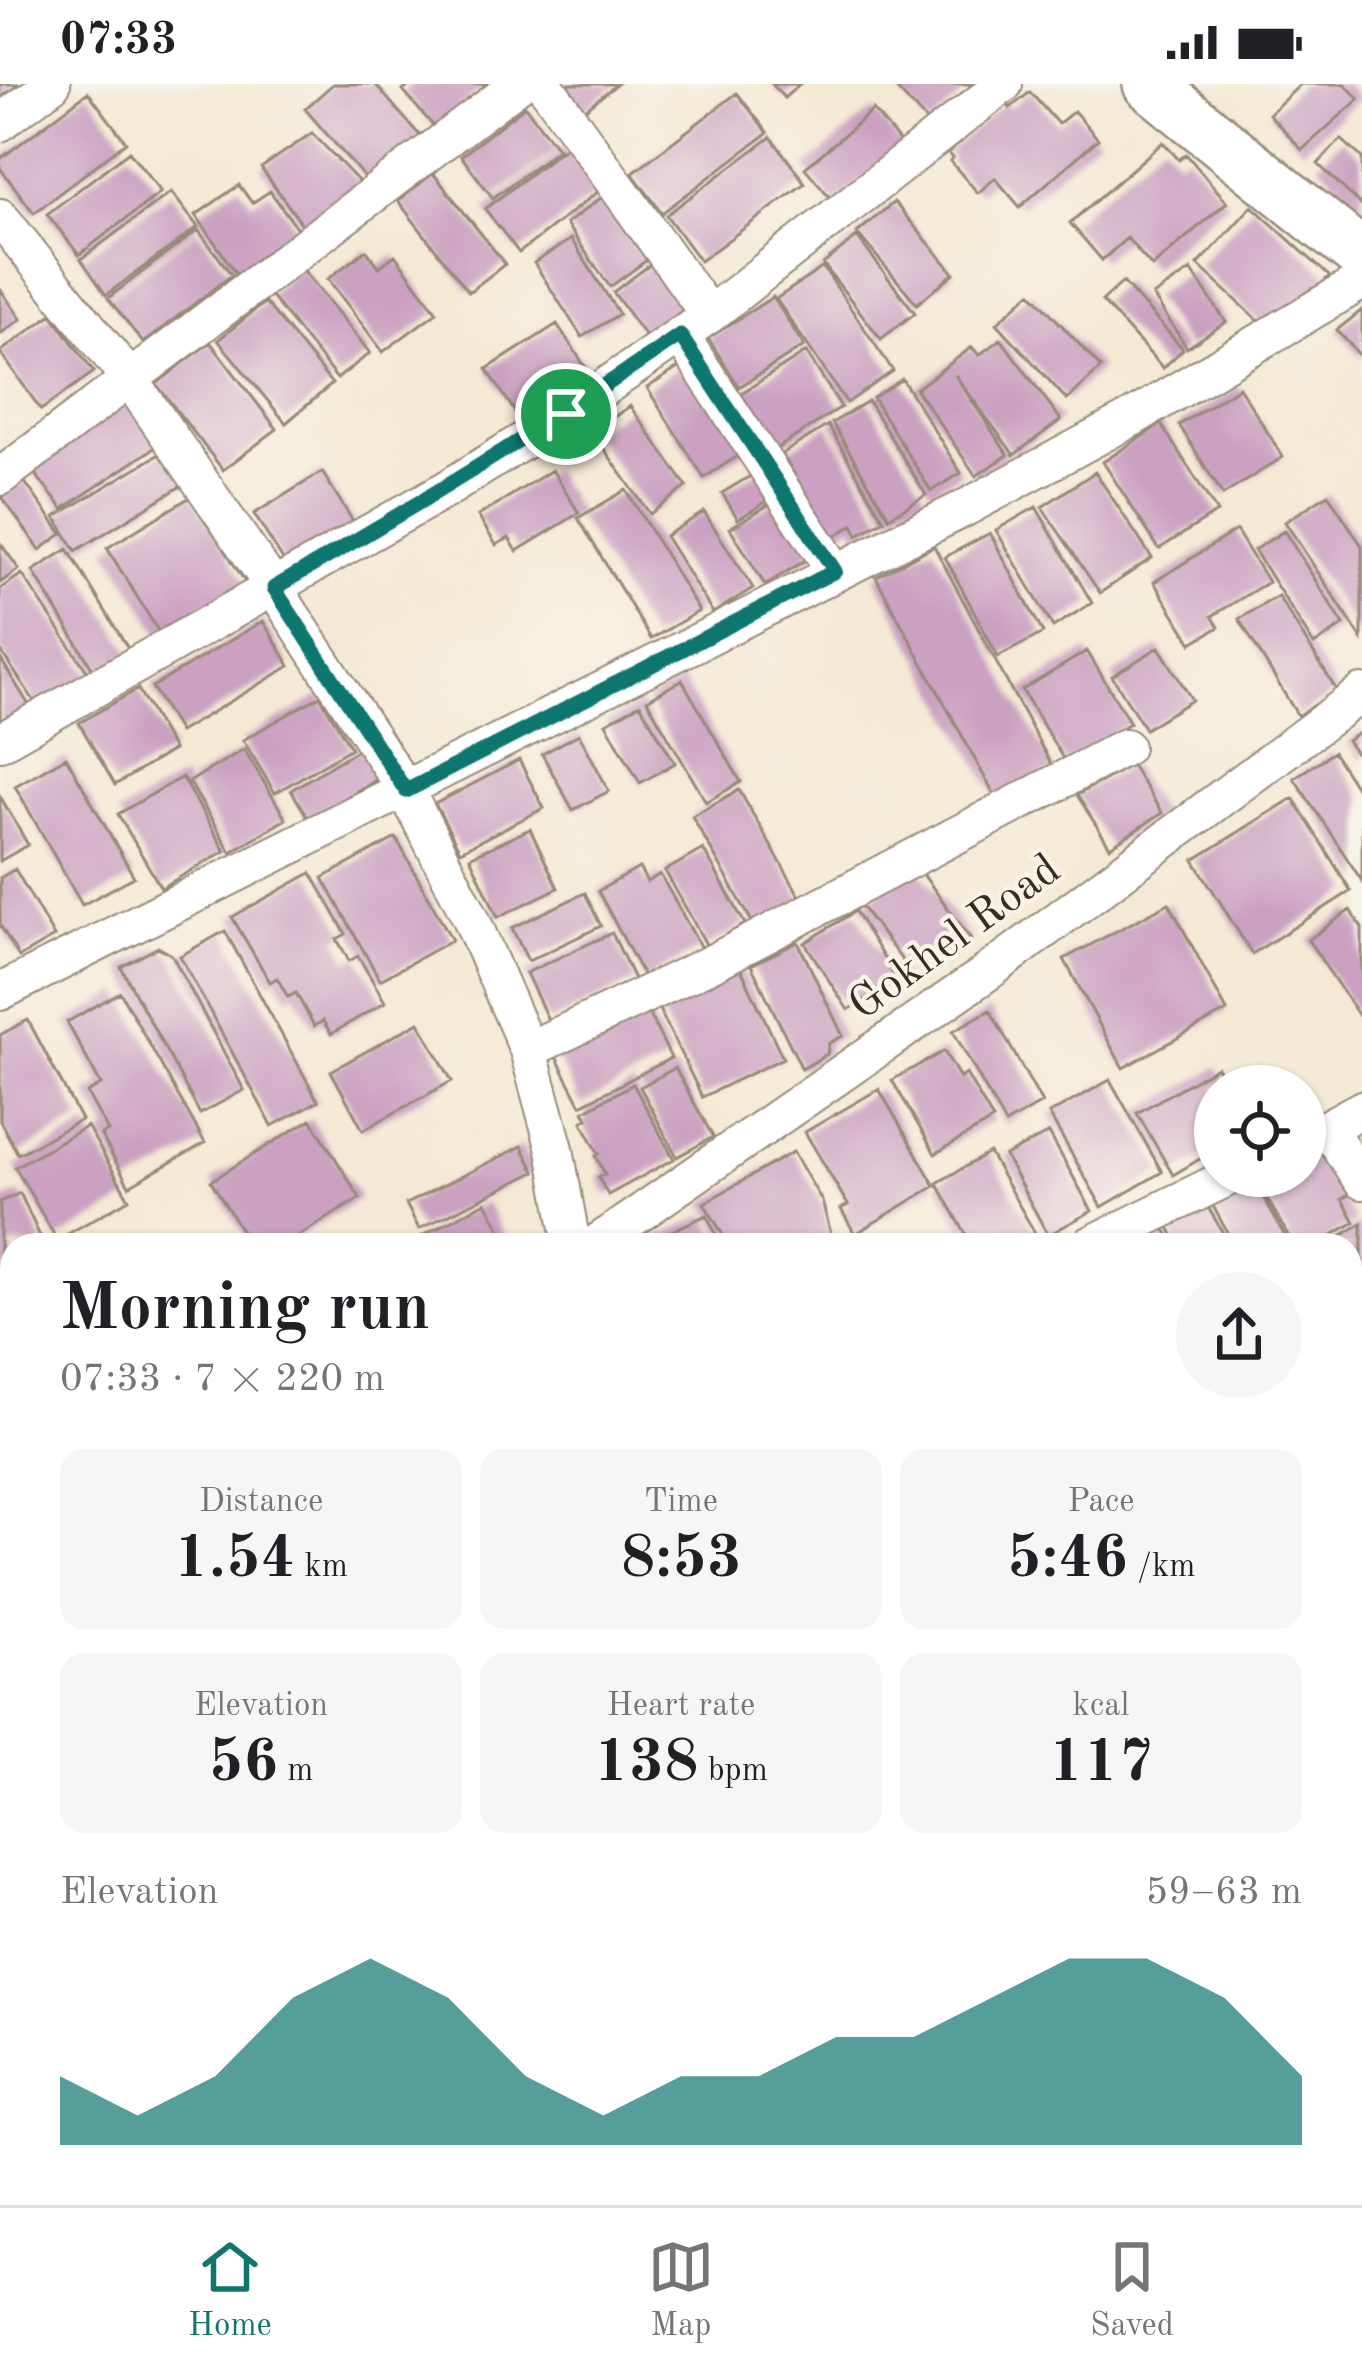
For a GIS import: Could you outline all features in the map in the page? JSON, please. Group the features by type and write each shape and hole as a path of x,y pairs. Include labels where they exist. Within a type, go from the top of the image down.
{"street":[{"path":"0,123 52,84"},
{"path":"0,477 519,84"},
{"path":"544,84 695,325 835,571"},
{"path":"0,742 446,489 566,414 695,325 1004,84"},
{"path":"1149,84 1362,256"},
{"path":"0,217 129,378 406,791 470,916 528,1050 570,1233"},
{"path":"0,992 965,508 1362,281"},
{"name":"Gokhel Road","path":"611,1233 988,971 1362,693"},
{"path":"528,1050 712,963 1125,747"},
{"path":"1326,1128 1362,1109"},
{"path":"1326,1143 1362,1181"},
{"path":"1115,1233 1194,1194"}],"building":[{"path":"0,84 20,84 0,98"},
{"path":"333,84 375,84 422,138 370,184 305,109"},
{"path":"411,84 487,84 436,129 403,91"},
{"path":"563,84 617,84 583,111"},
{"path":"772,84 800,84 784,98"},
{"path":"892,84 973,84 930,125"},
{"path":"1301,84 1345,84 1359,99 1302,150 1269,114"},
{"path":"88,92 126,142 34,213 0,168 0,159"},
{"path":"1030,92 1058,124 1074,111 1098,139 1020,207 995,178 978,193 948,153 1006,102 1010,108"},
{"path":"737,93 768,133 662,213 632,173"},
{"path":"525,106 558,149 493,198 461,156"},
{"path":"873,110 903,146 835,203 805,168"},
{"path":"312,133 365,188 306,230 261,168"},
{"path":"771,137 805,183 700,261 666,215"},
{"path":"1341,139 1362,158 1362,206 1318,164"},
{"path":"1163,142 1179,160 1186,154 1227,202 1152,267 1127,238 1102,260 1070,223"},
{"path":"570,143 604,187 519,253 485,209"},
{"path":"129,151 161,192 79,255 47,214"},
{"path":"433,173 505,264 469,292 398,201"},
{"path":"239,185 252,203 270,191 299,231 237,275 196,215"},
{"path":"171,192 198,227 106,295 81,259"},
{"path":"606,194 651,257 610,287 566,224"},
{"path":"894,202 954,273 917,304 857,233"},
{"path":"1252,206 1329,276 1306,301 1261,323 1198,265"},
{"path":"198,230 232,275 143,343 108,298"},
{"path":"857,237 915,313 881,339 823,264"},
{"path":"571,239 619,314 582,337 534,263"},
{"path":"366,250 379,267 395,255 437,312 383,352 328,279"},
{"path":"655,261 688,307 678,314 682,319 650,343 613,292"},
{"path":"301,267 370,353 337,379 269,294"},
{"path":"823,267 893,371 847,403 776,299"},
{"path":"1191,270 1226,322 1187,348 1153,296"},
{"path":"1123,282 1183,349 1163,368 1102,301"},
{"path":"0,289 21,319 0,334"},
{"path":"1031,292 1101,368 1067,400 997,323"},
{"path":"773,297 804,346 739,387 708,338"},
{"path":"265,302 332,384 286,423 218,340"},
{"path":"1362,310 1362,358 1337,330"},
{"path":"52,314 94,372 41,410 0,352"},
{"path":"557,324 588,371 519,418 487,369"},
{"path":"1001,339 1061,420 1014,455 955,375 1008,455 976,476 916,389 972,347 979,355"},
{"path":"210,342 277,429 223,470 156,384"},
{"path":"806,352 841,407 775,450 740,394"},
{"path":"689,361 747,450 704,478 647,388"},
{"path":"902,379 961,473 931,491 873,398"},
{"path":"1239,387 1283,457 1223,495 1179,425"},
{"path":"124,391 163,442 63,509 30,468"},
{"path":"868,401 926,495 889,517 832,423"},
{"path":"630,406 687,487 650,514 592,432"},
{"path":"1161,424 1217,512 1159,549 1103,462"},
{"path":"828,425 884,520 858,535 853,525 832,538 782,454"},
{"path":"166,450 186,483 76,551 55,517"},
{"path":"762,469 777,495 738,519 722,493"},
{"path":"552,470 579,513 517,551 509,538 496,545 478,516"},
{"path":"322,472 356,526 288,568 254,514"},
{"path":"1095,472 1152,558 1100,593 1042,507"},
{"path":"24,481 62,534 40,550 2,497"},
{"path":"626,490 699,611 651,639 578,518"},
{"path":"1328,494 1362,546 1362,639 1285,522"},
{"path":"192,496 248,587 163,639 107,548"},
{"path":"780,498 814,555 765,585 730,528"},
{"path":"1036,507 1092,603 1053,627 996,530"},
{"path":"704,512 753,588 713,613 665,536"},
{"path":"1236,530 1268,582 1212,616 1219,627 1192,643 1154,582"},
{"path":"1284,531 1344,625 1314,645 1254,550"},
{"path":"990,533 1043,633 998,657 945,557"},
{"path":"0,543 19,569 0,583"},
{"path":"934,546 1054,770 997,800 876,577"},
{"path":"68,549 130,652 96,674 33,571"},
{"path":"22,574 91,677 41,711 0,650 0,589"},
{"path":"1278,596 1337,691 1298,716 1239,619"},
{"path":"263,621 290,666 179,732 152,687"},
{"path":"1159,647 1192,700 1145,729 1112,676"},
{"path":"1087,651 1130,723 1065,762 1022,690"},
{"path":"0,658 33,712 0,733"},
{"path":"682,680 741,782 706,802 647,700"},
{"path":"138,689 173,750 115,785 79,723"},
{"path":"320,696 351,748 275,793 243,740"},
{"path":"640,704 675,763 640,783 606,723"},
{"path":"1362,731 1362,762 1347,741"},
{"path":"579,734 609,791 573,810 542,754"},
{"path":"362,747 380,777 309,820 291,790"},
{"path":"244,749 286,819 231,852 189,782"},
{"path":"1333,752 1362,797 1362,881 1294,778"},
{"path":"66,757 134,877 82,905 15,786"},
{"path":"519,760 544,808 460,851 435,804"},
{"path":"1131,765 1162,813 1110,847 1077,795"},
{"path":"182,777 225,851 161,888 118,814"},
{"path":"739,790 802,900 755,927 692,816"},
{"path":"0,796 28,845 0,861"},
{"path":"1293,798 1351,891 1252,954 1194,860"},
{"path":"530,829 558,888 498,917 470,857"},
{"path":"396,838 452,940 380,980 323,878"},
{"path":"703,849 745,924 707,946 665,871"},
{"path":"916,865 971,939 917,980 861,906"},
{"path":"639,868 647,882 660,874 701,948 645,979 598,891"},
{"path":"15,869 54,937 19,957 0,925 0,878"},
{"path":"311,873 346,934 337,939 349,961 358,956 385,1002 331,1034 323,1021 314,1026 296,993 288,997 277,978 270,982 232,917"},
{"path":"585,893 601,926 528,961 512,928"},
{"path":"1169,903 1227,1011 1123,1068 1064,959"},
{"path":"1350,910 1362,928 1359,1016 1308,940"},
{"path":"855,911 897,980 848,1010 805,943"},
{"path":"225,931 318,1101 272,1126 180,956"},
{"path":"612,933 635,981 549,1022 526,973"},
{"path":"798,942 843,1036 829,1043 827,1054 802,1069 751,965"},
{"path":"158,947 172,955 244,1090 200,1114 121,967"},
{"path":"740,967 783,1058 702,1097 657,1005"},
{"path":"120,992 205,1143 129,1186 101,1135 108,1131 87,1093 101,1085 67,1022"},
{"path":"645,1006 671,1058 581,1105 554,1053"},
{"path":"990,1010 1042,1103 1005,1124 953,1031"},
{"path":"28,1020 81,1120 18,1154 0,1121 0,1035"},
{"path":"419,1022 452,1081 363,1130 331,1071"},
{"path":"944,1051 960,1078 966,1074 993,1120 935,1154 892,1080"},
{"path":"675,1068 713,1137 677,1157 640,1087"},
{"path":"1110,1080 1162,1172 1102,1207 1049,1114"},
{"path":"1194,1080 1194,1162 1173,1175 1137,1113"},
{"path":"633,1084 674,1159 608,1195 598,1177 605,1174 599,1154 582,1122 588,1118 584,1111"},
{"path":"879,1089 935,1186 854,1233 841,1209 848,1205 805,1132"},
{"path":"311,1119 360,1198 303,1233 243,1233 211,1181"},
{"path":"87,1126 129,1199 69,1233 53,1233 15,1167"},
{"path":"1049,1133 1092,1211 1047,1233 1005,1156"},
{"path":"522,1146 535,1172 419,1229 406,1204"},
{"path":"793,1152 822,1201 831,1233 722,1233 704,1203"},
{"path":"1327,1152 1352,1193 1342,1199 1355,1222 1336,1233 1287,1233 1266,1197 1326,1197"},
{"path":"989,1153 1035,1233 965,1233 937,1183"},
{"path":"20,1193 38,1233 0,1233 0,1202"},
{"path":"1225,1197 1263,1197 1283,1233 1228,1233 1212,1204"},
{"path":"486,1202 503,1233 428,1233"},
{"path":"1205,1202 1223,1233 1172,1233 1167,1224"},
{"path":"707,1215 715,1233 667,1233"}],"route":[{"path":"680,335 835,571 406,791 274,588 566,414 680,335"}]}
